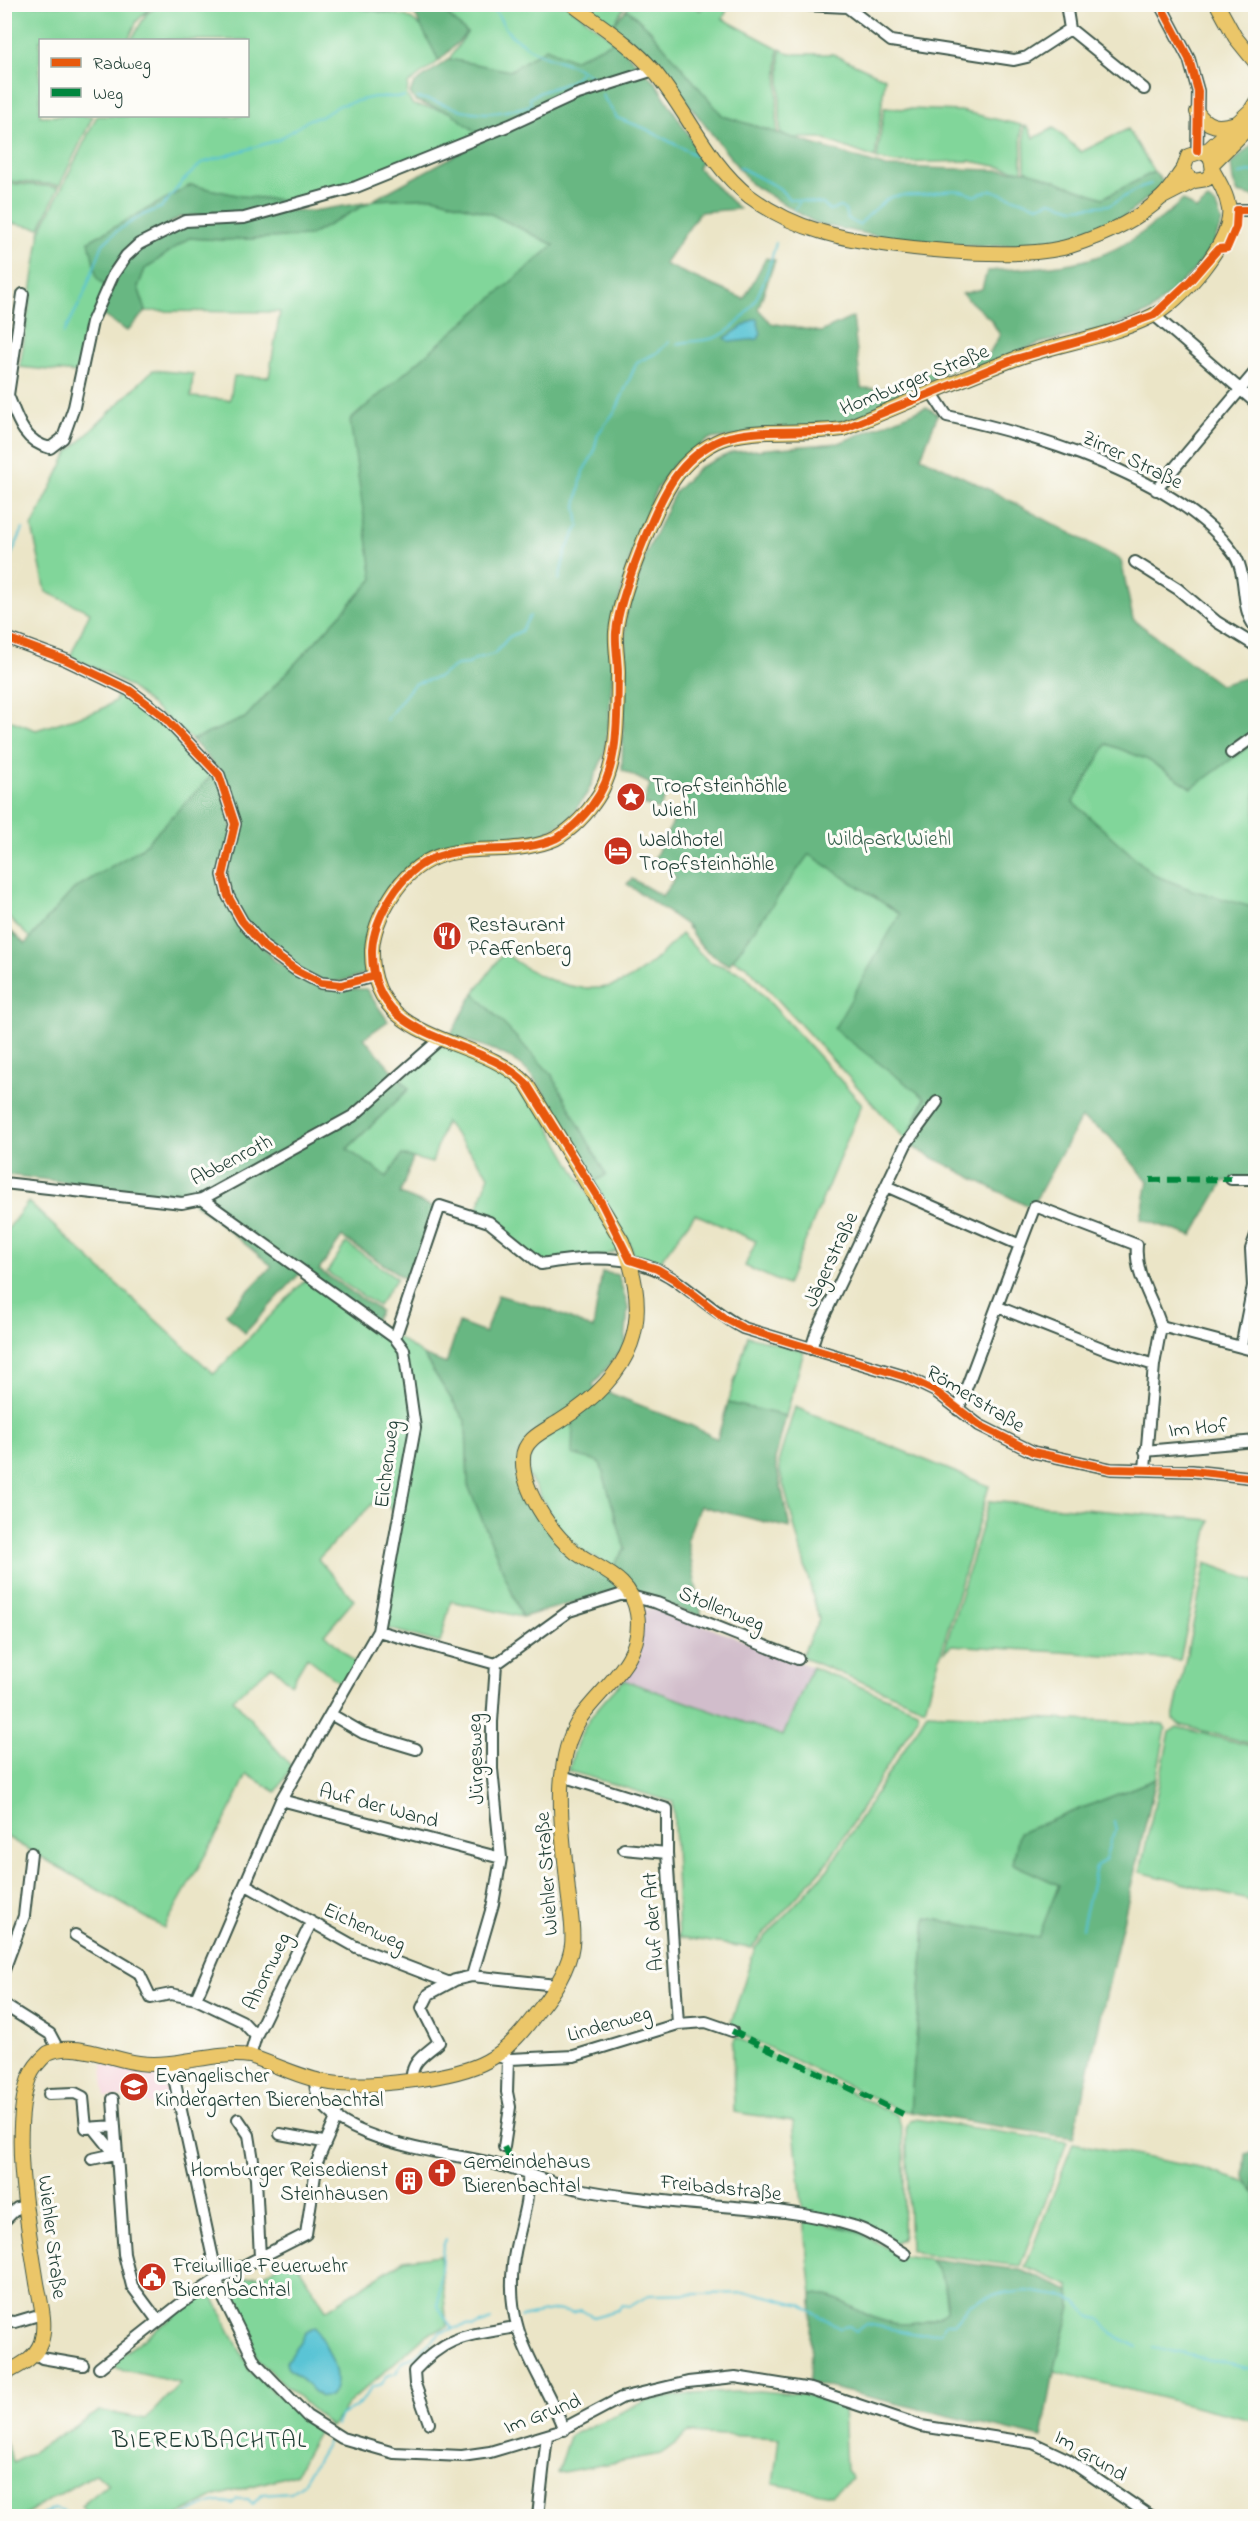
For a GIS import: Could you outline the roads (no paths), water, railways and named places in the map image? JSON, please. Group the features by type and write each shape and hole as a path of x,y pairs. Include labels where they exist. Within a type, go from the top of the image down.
{"main road":[{"path":"572,4 639,55 654,70 726,175 748,195 787,219 859,242 981,252 1058,248 1101,234 1129,221 1163,197 1206,174 1256,120"},
{"path":"1216,4 1235,37 1256,63"},
{"path":"1225,17 1256,48"},
{"path":"1206,174 1187,176 1184,168 1185,159 1200,152 1238,122 1256,102"},
{"path":"1197,111 1211,126 1222,127 1238,122"},
{"path":"1200,152 1206,174 1228,206"},
{"path":"1163,197 1184,168"},
{"name":"Homburger Straße","path":"632,1596 612,1572 576,1552 560,1537 526,1483 522,1453 541,1432 599,1392 627,1355 637,1327 639,1307 630,1260 602,1204 526,1083 514,1070 498,1061 439,1040 412,1026 392,1008 378,987 375,976 372,950 376,925 405,876 425,862 446,853 494,847 521,847 552,841 591,807 601,794 614,747 618,672 616,634 619,612 640,553 665,495 686,464 708,447 728,437 814,433 843,429 1015,359 1100,335 1154,315 1190,281 1218,249 1226,231 1228,206"},
{"name":"Wiehler Straße","path":"35,2353 42,2340 42,2314 24,2206 24,2099 30,2076 38,2062 48,2053 58,2049 70,2049 142,2064 171,2064 236,2054 250,2056 315,2079 356,2084 412,2080 483,2064 502,2057 528,2025 556,1985 568,1962 572,1945 562,1794 562,1776 569,1741 580,1719 616,1678 632,1651 638,1615 632,1596"},
{"path":"4,2374 35,2353"}],"street":[{"path":"785,4 849,6 891,41 1014,60 1027,57 1070,29"},
{"path":"1066,4 1070,29 1144,88"},
{"path":"1160,4 1189,58 1198,91 1200,152"},
{"path":"23,294 6,397 21,429 37,445 50,448 63,438 74,407 92,322 113,275 126,256 139,244 185,221 244,218 356,187 468,143 575,95 654,70"},
{"path":"1228,206 1256,210"},
{"path":"1154,315 1256,403"},
{"path":"1156,490 1256,371"},
{"name":"Zirrer Straße","path":"932,393 947,416 998,426 1052,442 1156,490 1193,512 1233,552 1243,572 1246,610 1256,628"},
{"path":"1135,562 1178,589 1217,622 1256,646"},
{"path":"4,637 108,679 129,690 162,714 219,775 235,824 223,875 228,896 242,921 264,947 296,970 321,983 341,985 375,976"},
{"path":"1231,753 1256,735"},
{"name":"Abbenroth","path":"4,1183 182,1203 202,1199 353,1116 439,1040"},
{"name":"Jägerstraße","path":"811,1349 816,1333 906,1144 937,1102"},
{"path":"1231,1179 1256,1179"},
{"path":"886,1186 1020,1245"},
{"path":"202,1199 395,1338"},
{"name":"Römerstraße","path":"395,1338 440,1206 489,1222 541,1264 602,1259 630,1260 657,1269 674,1279 724,1318 743,1328 906,1377 935,1391 958,1410 1004,1439 1034,1452 1111,1469 1145,1469 1256,1478"},
{"path":"958,1410 1035,1206 1137,1245 1140,1275 1161,1326 1145,1451 1145,1469"},
{"path":"1241,1347 1253,1287 1251,1249 1256,1235"},
{"path":"998,1308 1104,1349 1155,1365"},
{"path":"1161,1326 1256,1351"},
{"name":"Eichenweg","path":"395,1338 404,1350 415,1428 378,1631 332,1715 281,1800 246,1885 356,1947 450,1983"},
{"name":"Im Hof","path":"1145,1451 1256,1441"},
{"path":"378,1631 496,1664 569,1611 623,1594 632,1596"},
{"name":"Stollenweg","path":"632,1596 657,1603 798,1659"},
{"name":"Jürgesweg","path":"472,1976 493,1904 501,1858 492,1769 496,1664"},
{"path":"332,1715 363,1733 416,1749"},
{"name":"Auf der Art","path":"562,1776 667,1809 667,1854 678,2024"},
{"name":"Auf der Wand","path":"281,1800 501,1858"},
{"name":"Auf der Art","path":"624,1849 667,1854"},
{"path":"4,1970 24,1916 31,1853"},
{"path":"196,1999 246,1885"},
{"name":"Ahornweg","path":"250,2056 256,2036 311,1923"},
{"path":"75,1935 139,1973 151,1998 171,1994 196,1999 242,2021 256,2036"},
{"path":"412,2080 411,2070 417,2061 440,2042 422,2008 429,1994 450,1983 472,1976 556,1985"},
{"path":"4,2005 50,2034 58,2049"},
{"name":"Lindenweg","path":"502,2057 574,2056 678,2024 706,2022 732,2031"},
{"path":"502,2057 510,2107 504,2147"},
{"name":"Im Grund","path":"171,2064 216,2280 255,2362 307,2416 342,2438 394,2453 462,2456 490,2452 564,2430 621,2398 688,2382 735,2377 811,2389 921,2426 1033,2443 1067,2459 1149,2516"},
{"name":"Freibadstraße","path":"315,2079 315,2091 326,2108 362,2133 387,2142 489,2162 578,2189 646,2199 796,2214 855,2226 905,2254"},
{"path":"49,2094 79,2094 85,2102 86,2128 114,2126"},
{"path":"113,2099 115,2154 123,2209 124,2254 128,2273 132,2286 151,2312 155,2317 162,2319"},
{"path":"99,2368 216,2280 306,2234 317,2162 323,2142 337,2116"},
{"path":"238,2119 249,2135 256,2180 260,2257"},
{"path":"94,2128 115,2154"},
{"path":"280,2134 323,2142"},
{"path":"92,2159 115,2154"},
{"path":"528,2174 529,2184 513,2265 512,2304 516,2327 529,2362 551,2396 564,2430"},
{"path":"4,2221 17,2208 24,2206"},
{"path":"4,2321 15,2322 42,2314"},
{"path":"429,2423 415,2384 414,2371 438,2348 455,2339 516,2327"},
{"path":"35,2353 42,2358 83,2365"},
{"path":"538,2517 547,2435"}],"water":[{"path":"757,319 761,334 758,339 730,342 725,338"},
{"path":"315,2327 329,2353 335,2371 336,2380 330,2397 321,2397 288,2368 286,2362 306,2332"}],"waterway":[{"path":"488,4 516,39 537,53 580,69 595,81"},
{"path":"417,98 471,112 505,111 531,105 530,98 571,81 582,70"},
{"path":"602,95 617,118 644,128 699,157"},
{"path":"63,334 82,299 103,244 117,231 141,216 162,207 182,182 202,163 278,140 310,119 321,117 340,105 374,97 404,97"},
{"path":"739,167 779,188 789,199 823,204 829,210 840,207 845,210 847,218 859,225 891,197 953,190 967,192 974,196 991,190 1038,206 1051,201 1074,208 1110,205 1141,187 1151,184"},
{"path":"1239,174 1256,171"},
{"path":"794,210 799,203"},
{"path":"677,344 714,338 742,319 763,284 776,243"},
{"path":"559,580 566,550 579,526 576,506 583,471 593,455 598,434 616,410 637,362 657,353 669,342"},
{"path":"4,571 23,529"},
{"path":"386,720 414,684 439,677 456,665 469,664 475,659 494,654 509,637 521,631 530,616"},
{"path":"1082,1928 1096,1867 1105,1860 1116,1830 1114,1822"},
{"path":"446,2240 443,2245 438,2306 453,2330"},
{"path":"520,2317 556,2310 572,2313 581,2310 593,2317 618,2310 622,2305 631,2306 649,2295 755,2293 802,2305 839,2328 849,2326 856,2331 867,2324 917,2334 940,2332 946,2323 954,2323 970,2304 993,2295 1026,2291 1066,2297 1077,2302 1091,2317 1100,2319 1112,2334 1137,2347"},
{"path":"336,2425 340,2415 355,2407 372,2387 382,2384 386,2376 396,2373 402,2362 415,2356 441,2332 467,2325 474,2327 491,2320"},
{"path":"1153,2347 1256,2370"},
{"path":"184,2516 214,2503 233,2504 237,2499 248,2499 253,2504 262,2494 291,2492 302,2484 328,2441"},
{"path":"39,2516 53,2509 79,2516"}],"place":[{"name":"Tropfsteinhöhle Wiehl","path":"631,797"},
{"name":"Waldhotel Tropfsteinhöhle","path":"618,851"},
{"name":"Restaurant Pfaffenberg","path":"447,936"},
{"name":"Evangelischer Kindergarten Bierenbachtal","path":"134,2087"},
{"name":"Gemeindehaus Bierenbachtal","path":"442,2173"},
{"name":"Homburger Reisedienst Steinhausen","path":"409,2181"},
{"name":"Freiwillige Feuerwehr Bierenbachtal","path":"152,2277"}],"district":[{"name":"BIERENBACHTAL","path":"210,2439"}],"park label":[{"name":"Wildpark Wiehl","path":"889,838"}]}
